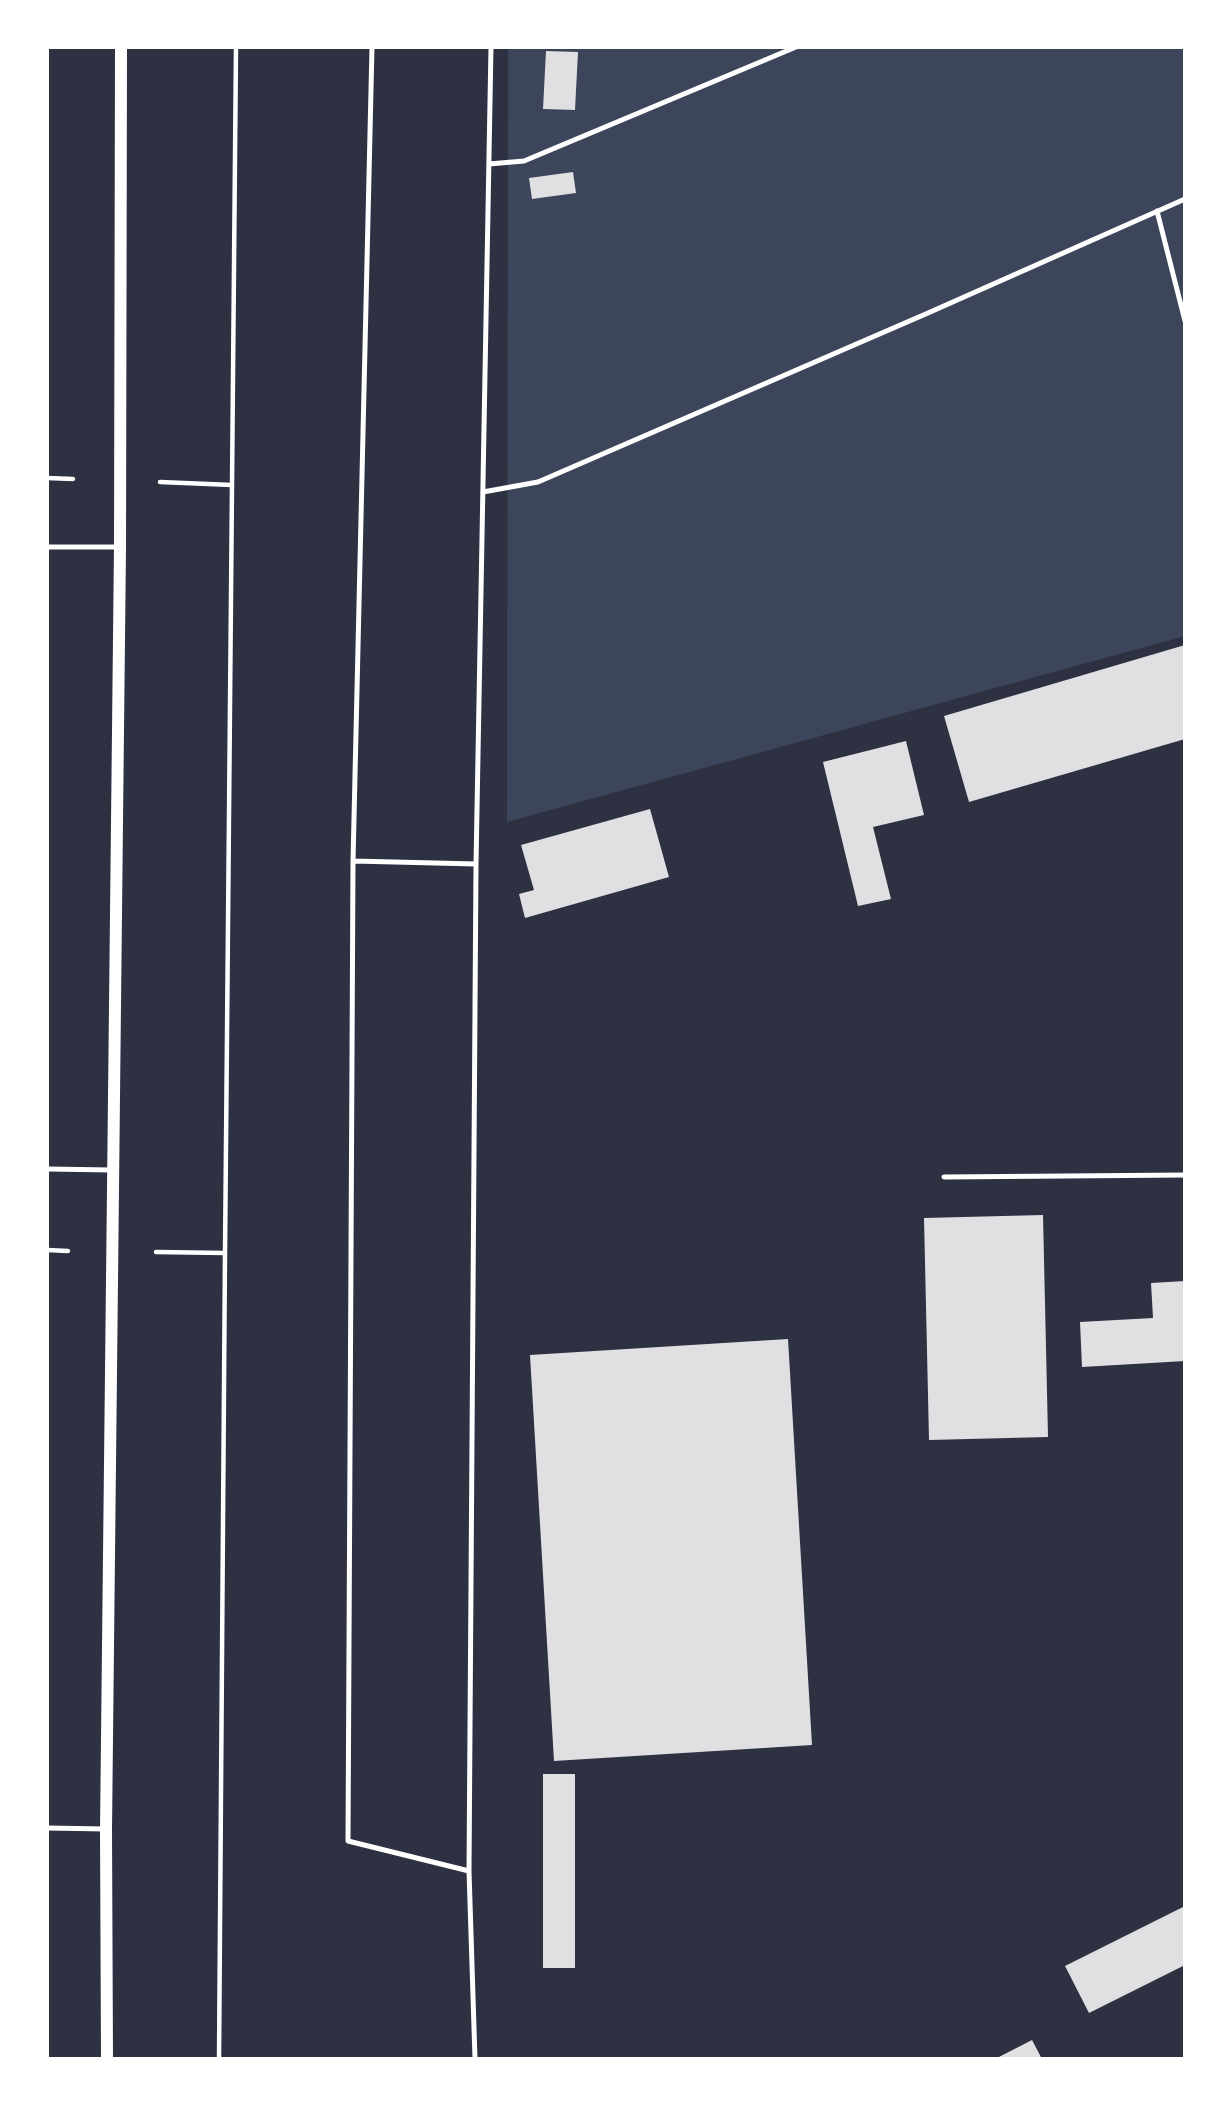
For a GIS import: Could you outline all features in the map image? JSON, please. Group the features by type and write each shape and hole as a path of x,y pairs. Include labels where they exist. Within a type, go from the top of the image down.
{"street":[{"path":"107,2059 106,1829 120,547 121,47"}],"lane":[{"path":"372,47 354,861 348,1841 469,1871"},
{"path":"475,2059 469,1871 476,864 491,47"},
{"path":"489,164 524,161 796,47"},
{"path":"483,492 538,482 1185,199"},
{"path":"1157,211 1185,321"},
{"path":"47,547 120,547"},
{"path":"354,861 476,864"},
{"path":"47,1169 112,1170"},
{"path":"944,1177 1185,1175"},
{"path":"47,1828 106,1829"}],"path":[{"path":"219,2059 236,47"},
{"path":"47,478 73,479"},
{"path":"160,482 232,485"},
{"path":"47,1251 68,1251"},
{"path":"156,1252 225,1253"}],"shaded area":[{"path":"508,47 1185,47 1185,636 507,822"}],"building":[{"path":"546,51 578,52 575,110 543,109"},
{"path":"573,172 576,193 532,199 529,178"},
{"path":"1185,645 1185,739 969,802 944,716"},
{"path":"906,741 924,815 873,827 891,899 858,906 823,762"},
{"path":"650,809 669,877 525,918 519,894 534,890 521,845"},
{"path":"1043,1215 1048,1437 929,1440 924,1218"},
{"path":"1185,1281 1185,1361 1082,1367 1080,1322 1153,1318 1151,1283"},
{"path":"788,1339 812,1745 554,1761 530,1355"},
{"path":"543,1774 575,1774 575,1968 543,1968"},
{"path":"1185,1906 1185,1965 1089,2013 1065,1966"},
{"path":"1032,2040 1042,2059 995,2059"}]}
